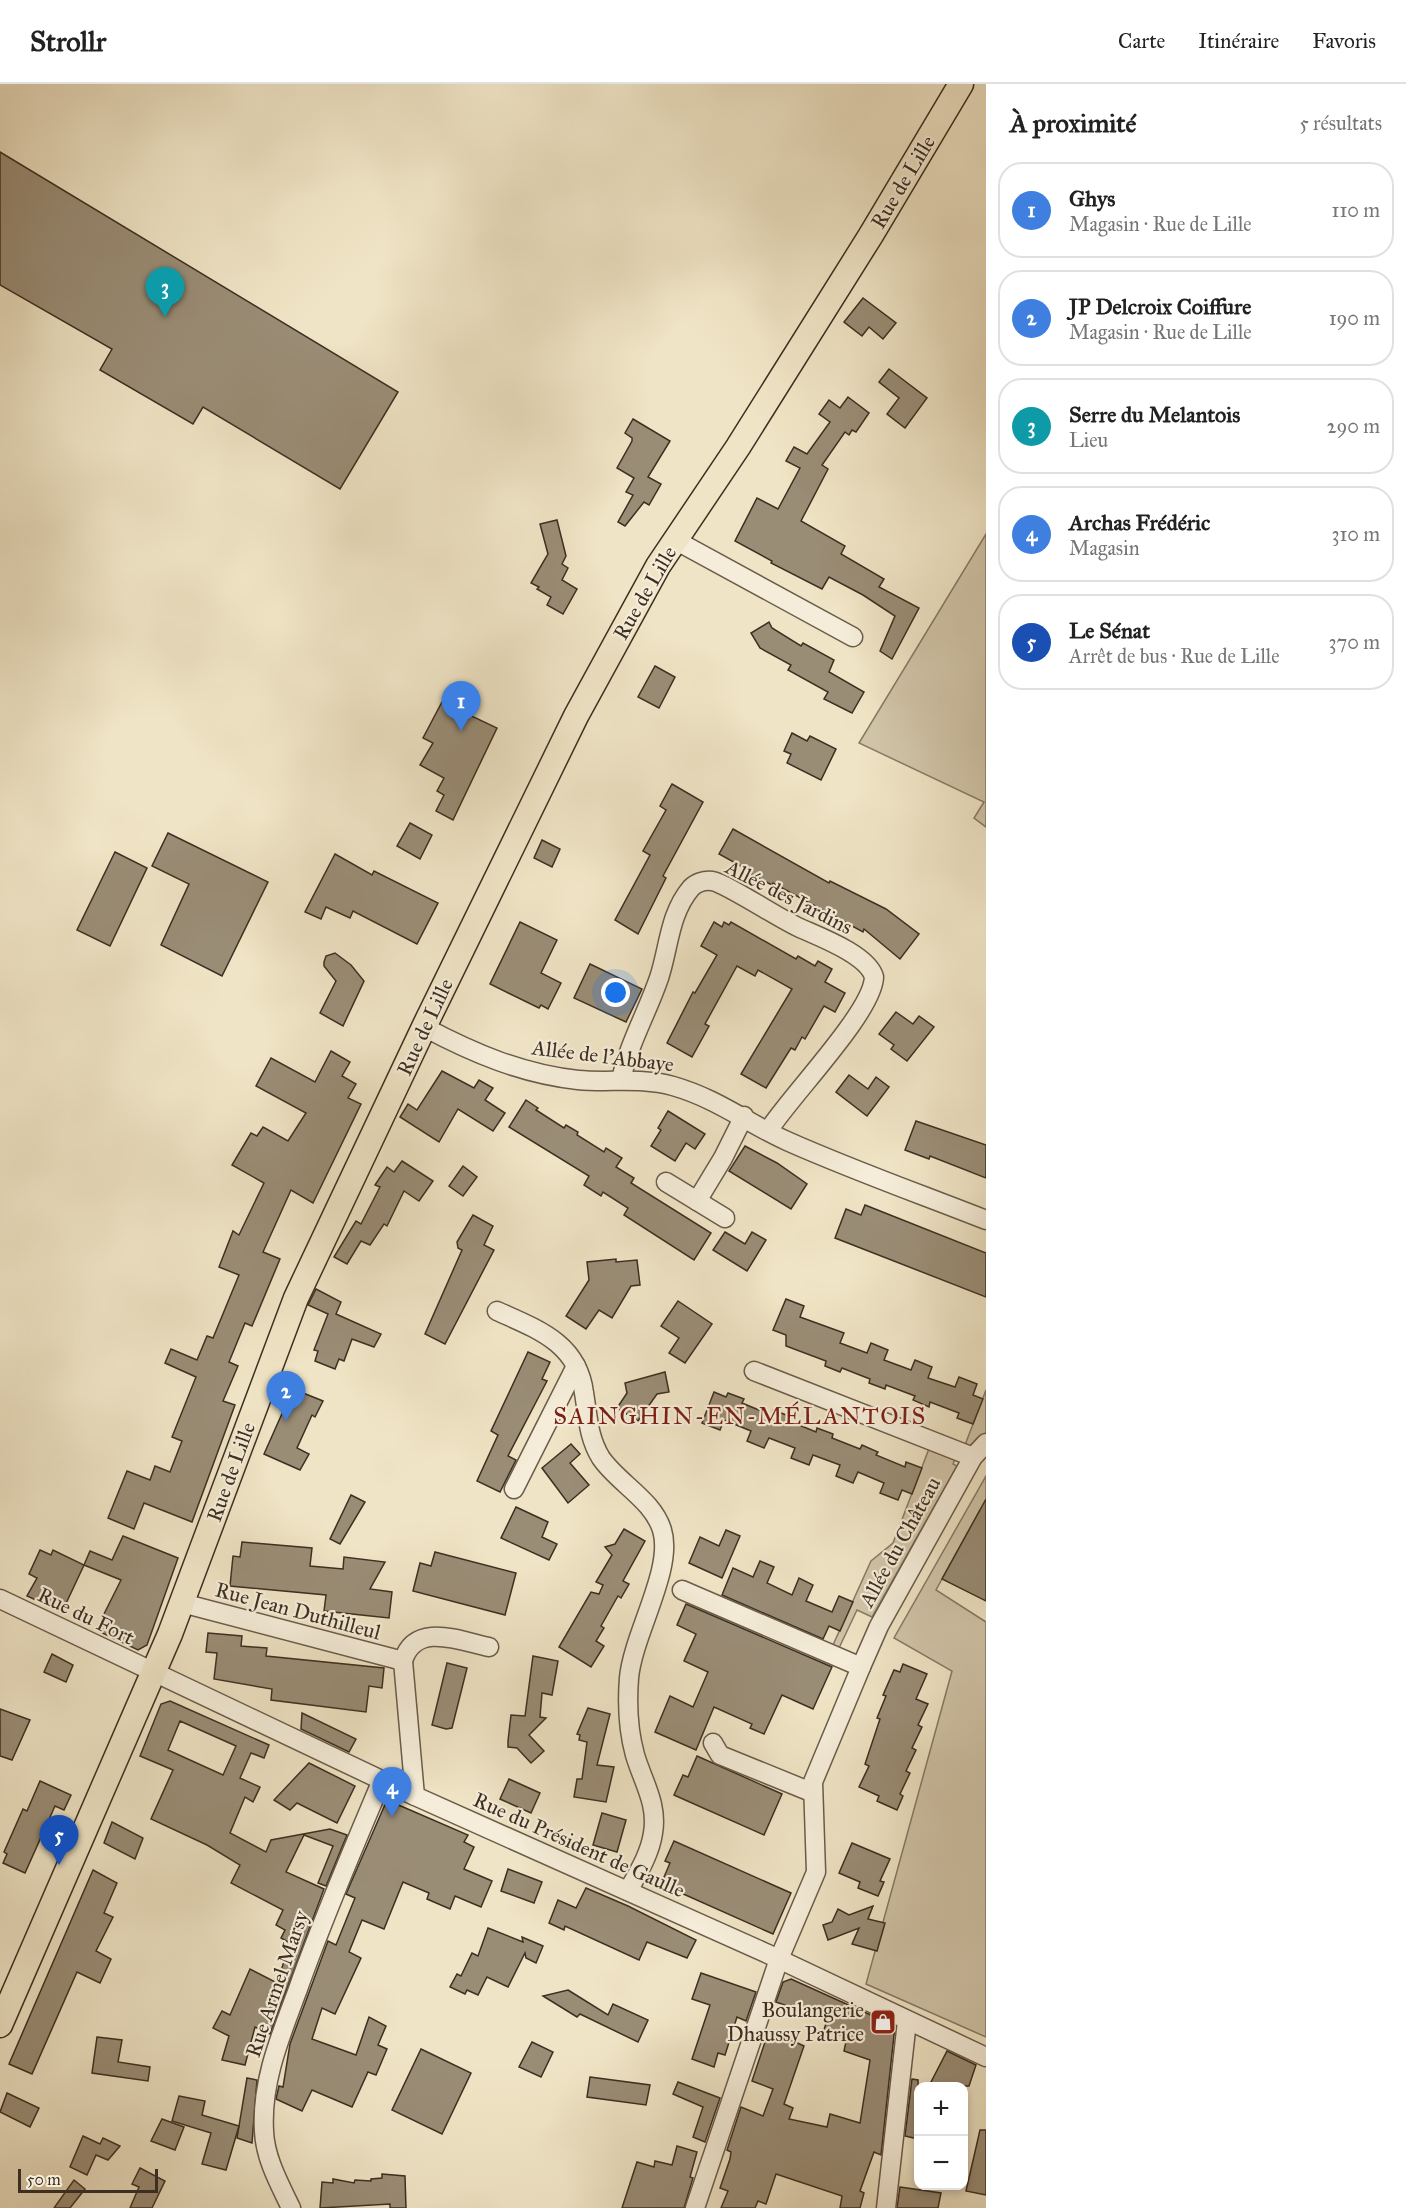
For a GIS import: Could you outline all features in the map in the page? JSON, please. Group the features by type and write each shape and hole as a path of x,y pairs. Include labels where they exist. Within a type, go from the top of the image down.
{"main road":[{"name":"Rue de Lille","path":"0,2025 182,1604 296,1298 424,1027 576,716 642,594 675,540 738,447 871,235 961,84"}],"street":[{"path":"675,540 853,637"},
{"name":"Allée des Jardins","path":"621,1080 631,1041 658,980 673,923 692,887 704,882 718,883 772,915 836,945 868,966 874,977 871,990 843,1038 781,1110 768,1131"},
{"name":"Allée de l'Abbaye","path":"424,1027 470,1052 516,1068 579,1080 621,1080 672,1086 712,1100 768,1131 831,1161 986,1220"},
{"path":"697,1201 723,1158 744,1116"},
{"path":"666,1182 725,1218"},
{"path":"497,1311 557,1340 576,1366 583,1384 587,1422 596,1448 610,1470 659,1520 665,1542 662,1566 635,1642 629,1676 630,1732 636,1758 651,1797 654,1821 647,1854 628,1891"},
{"path":"514,1489 576,1366"},
{"path":"754,1371 980,1450"},
{"name":"Allée du Château","path":"695,2208 779,1959 816,1872 817,1846 811,1792 818,1768 879,1626 980,1450"},
{"path":"682,1590 861,1667"},
{"name":"Rue du Fort","path":"0,1599 153,1674"},
{"name":"Rue Jean Duthilleul","path":"182,1604 403,1661"},
{"name":"Rue Jean Duthilleul","path":"415,1796 403,1661 411,1644 425,1637 435,1636 489,1647"},
{"name":"Rue du Président de Gaulle","path":"153,1674 415,1796 779,1959 986,2057"},
{"path":"713,1743 720,1755 811,1792"},
{"name":"Rue Armel Marsy","path":"291,2208 271,2164 265,2141 264,2109 269,2078 276,2049 321,1924 382,1780"},
{"path":"886,2208 907,2020"}],"shaded area":[{"path":"986,534 986,827 974,818 984,802 859,743"},
{"path":"986,1390 986,1435 972,1447 965,1445"},
{"path":"930,1446 956,1457 953,1464 957,1466 872,1617 857,1610 839,1648 833,1645 871,1561 893,1543"},
{"path":"986,1476 986,1509 980,1510 936,1590 986,1622 986,2037 866,1984 952,1671 894,1638"}],"building":[{"path":"0,152 398,392 340,489 203,407 193,424 100,370 112,349 0,285"},
{"path":"863,298 896,323 883,339 869,327 862,336 844,322"},
{"path":"889,369 927,398 905,428 887,414 899,398 879,382"},
{"path":"848,397 869,413 856,432 852,430 849,435 845,432 822,465 828,469 801,521 845,546 841,554 884,579 879,587 919,608 892,659 880,651 895,616 863,595 829,577 822,589 771,563 772,561 735,541 757,498 778,509 800,468 786,461 794,447 807,454 830,422 819,414 829,400 840,408"},
{"path":"633,419 670,441 648,477 661,484 649,505 644,502 625,526 618,522 633,495 626,492 634,478 617,468 632,441 632,438 625,433"},
{"path":"557,520 566,556 562,564 568,568 562,580 577,589 563,614 547,605 551,597 531,583 548,554 540,524"},
{"path":"769,622 772,628 801,646 803,643 834,660 829,672 864,692 852,713 824,699 828,692 788,670 791,665 760,648 751,633"},
{"path":"655,666 675,677 659,708 638,697"},
{"path":"442,702 497,728 453,820 436,811 444,795 437,791 444,778 420,765 433,743 423,738"},
{"path":"792,733 807,741 810,736 836,749 821,780 787,763 791,754 784,751"},
{"path":"672,784 703,802 663,876 666,878 638,934 615,920 650,855 643,851 666,810 660,806"},
{"path":"410,823 432,835 420,859 397,846"},
{"path":"733,829 829,883 830,881 886,909 919,934 900,959 864,929 863,932 773,883 772,885 719,854"},
{"path":"168,833 268,882 222,976 161,945 189,884 152,866"},
{"path":"542,840 560,849 552,867 534,858"},
{"path":"115,852 147,868 110,946 77,930"},
{"path":"335,854 372,875 374,871 438,903 417,944 353,911 350,918 326,907 321,919 305,912"},
{"path":"520,922 557,940 541,973 561,983 548,1009 541,1005 539,1008 490,984"},
{"path":"714,922 722,927 724,922 729,925 731,922 796,959 798,956 815,966 818,961 832,969 825,982 845,993 835,1012 824,1006 805,1039 802,1037 795,1050 791,1048 766,1088 741,1074 792,989 758,970 755,976 737,966 705,1024 709,1026 692,1057 667,1043 693,992 695,993 717,955 701,946"},
{"path":"335,953 351,965 364,981 343,1026 320,1013 336,981 324,966 324,962 326,956"},
{"path":"590,964 642,989 626,1022 574,998"},
{"path":"896,1012 913,1024 919,1016 934,1027 907,1061 891,1049 894,1045 879,1034"},
{"path":"331,1051 350,1062 342,1076 356,1084 348,1098 361,1104 313,1203 291,1190 263,1252 280,1259 252,1326 245,1323 229,1362 238,1366 223,1401 235,1405 192,1522 144,1503 134,1529 108,1518 127,1471 150,1480 155,1466 170,1472 182,1441 172,1437 196,1377 165,1363 171,1349 197,1360 207,1336 213,1338 239,1275 219,1267 233,1231 239,1235 264,1183 232,1165 251,1133 257,1136 263,1127 288,1141 306,1113 256,1086 271,1058 315,1082"},
{"path":"442,1071 474,1088 479,1080 493,1088 485,1100 505,1113 493,1131 458,1109 439,1142 400,1117 408,1104 417,1110"},
{"path":"849,1075 868,1089 876,1077 889,1087 867,1116 836,1092"},
{"path":"526,1100 538,1108 536,1110 564,1128 566,1125 604,1152 606,1148 622,1158 616,1167 634,1178 631,1183 711,1233 694,1260 624,1215 628,1208 603,1192 601,1196 584,1185 589,1176 509,1127"},
{"path":"668,1111 705,1134 695,1149 686,1143 675,1161 651,1146 661,1130 658,1128"},
{"path":"916,1121 986,1145 986,1178 930,1156 929,1159 905,1150"},
{"path":"745,1146 777,1163 807,1184 791,1209 729,1171"},
{"path":"402,1161 433,1181 419,1201 404,1191 387,1226 384,1224 370,1245 361,1241 347,1264 334,1257 356,1221 361,1224 380,1187 375,1185 387,1167 394,1172"},
{"path":"463,1166 477,1177 463,1196 449,1186"},
{"path":"865,1205 986,1253 986,1297 835,1238 846,1209 861,1215"},
{"path":"473,1215 493,1226 484,1245 494,1250 445,1344 425,1334 462,1250 458,1248 457,1242"},
{"path":"725,1232 745,1244 752,1232 766,1240 747,1271 713,1250"},
{"path":"616,1259 616,1262 637,1260 640,1285 631,1286 612,1318 599,1310 586,1329 566,1316 589,1280 587,1262"},
{"path":"316,1289 341,1302 336,1314 381,1334 374,1347 352,1339 344,1361 339,1359 335,1369 315,1361 318,1351 314,1350 328,1314 308,1305"},
{"path":"786,1299 804,1306 800,1317 844,1333 840,1343 867,1353 871,1343 888,1350 884,1360 911,1370 915,1360 932,1367 928,1378 955,1387 959,1377 977,1384 973,1395 983,1399 973,1424 957,1418 959,1413 930,1402 929,1407 913,1400 915,1396 886,1385 885,1389 869,1383 870,1379 842,1368 840,1372 825,1366 826,1361 786,1346 786,1335 773,1330"},
{"path":"678,1301 712,1324 685,1363 669,1353 679,1338 661,1326"},
{"path":"528,1352 550,1362 542,1379 547,1381 508,1456 516,1460 500,1492 477,1481 498,1435 491,1431"},
{"path":"665,1372 669,1392 657,1394 638,1421 617,1408 627,1393 625,1383"},
{"path":"293,1389 323,1401 315,1417 312,1415 297,1448 309,1454 300,1470 264,1454"},
{"path":"714,1392 726,1397 728,1393 744,1399 742,1403 771,1415 773,1410 789,1416 787,1420 816,1432 817,1428 833,1434 832,1438 860,1449 862,1445 878,1452 876,1455 905,1467 906,1462 922,1468 912,1494 902,1490 898,1500 880,1493 884,1483 858,1472 853,1483 836,1476 840,1465 813,1455 809,1465 791,1458 795,1448 769,1438 764,1448 747,1441 751,1431 724,1420 720,1430 702,1423"},
{"path":"571,1444 580,1454 570,1463 589,1485 568,1503 542,1468"},
{"path":"351,1495 365,1502 340,1544 330,1539"},
{"path":"986,1499 986,1601 942,1579"},
{"path":"516,1507 548,1522 542,1537 557,1544 549,1560 501,1538"},
{"path":"624,1529 645,1541 623,1581 629,1584 621,1598 618,1596 601,1626 604,1628 596,1641 604,1646 591,1667 559,1647 591,1592 599,1594 603,1585 596,1582 612,1555 605,1547 615,1544"},
{"path":"726,1530 740,1536 722,1578 689,1563 700,1537 719,1546"},
{"path":"123,1536 178,1558 147,1645 138,1650 96,1630 121,1580 84,1565 90,1551 112,1560"},
{"path":"242,1542 312,1548 310,1566 343,1569 344,1557 385,1562 370,1589 392,1592 389,1618 324,1611 326,1595 230,1586 233,1556 240,1557"},
{"path":"40,1550 51,1555 53,1550 84,1565 62,1612 27,1596 37,1578 29,1574"},
{"path":"435,1552 516,1573 505,1615 413,1591 420,1563 431,1566"},
{"path":"760,1561 774,1567 767,1583 792,1595 799,1578 813,1585 806,1601 832,1612 839,1596 853,1602 840,1631 829,1626 823,1639 722,1595 733,1568 753,1577"},
{"path":"686,1604 832,1667 813,1709 782,1695 764,1734 750,1728 752,1724 714,1707 696,1750 655,1732 670,1696 693,1707 708,1672 684,1661 696,1634 677,1625"},
{"path":"208,1633 242,1636 241,1646 267,1648 266,1656 384,1668 382,1688 369,1686 366,1712 271,1700 272,1689 214,1679 217,1653 206,1652"},
{"path":"52,1654 73,1665 66,1682 44,1672"},
{"path":"533,1656 558,1661 552,1695 542,1693 540,1717 546,1718 529,1735 544,1751 531,1763 517,1748 508,1747 508,1741 511,1715 525,1716"},
{"path":"447,1663 467,1668 452,1728 446,1729 432,1725"},
{"path":"903,1664 927,1674 916,1699 928,1704 918,1725 922,1727 912,1748 916,1750 906,1771 910,1773 900,1794 903,1796 897,1810 877,1801 879,1796 859,1787 869,1766 865,1764 880,1719 877,1718 886,1696 883,1695 894,1670 900,1672"},
{"path":"170,1701 269,1745 264,1758 251,1753 240,1778 260,1787 253,1802 245,1797 230,1833 266,1852 271,1840 330,1829 347,1835 326,1886 318,1883 333,1846 304,1835 286,1872 324,1889 270,2034 255,2027 245,2065 222,2060 229,2036 213,2028 222,2011 230,2015 250,1969 277,1983 290,1943 281,1938 285,1930 276,1925 283,1910 231,1883 240,1865 207,1845 151,1819 173,1770 140,1756 161,1704","holes":["180,1721 236,1746 223,1775 168,1750"]},
{"path":"588,1708 610,1714 597,1765 614,1767 606,1802 574,1797 577,1779 582,1779 587,1742 579,1740 580,1735 577,1734"},
{"path":"0,1709 30,1720 12,1760 0,1756"},
{"path":"302,1713 356,1739 349,1752 301,1729"},
{"path":"697,1756 782,1794 764,1835 674,1795 683,1775 688,1777"},
{"path":"309,1763 355,1786 337,1823 297,1803 290,1810 274,1800"},
{"path":"509,1779 540,1793 531,1813 500,1799"},
{"path":"40,1781 71,1795 64,1810 55,1806 25,1873 3,1863 7,1854 4,1852 23,1809 27,1811"},
{"path":"387,1800 468,1835 464,1842 474,1847 464,1869 492,1881 481,1907 455,1896 450,1909 427,1899 429,1893 403,1882 384,1929 362,1920 349,1952 361,1958 335,2014 322,2008 312,2039 356,2055 369,2017 386,2026 378,2045 387,2049 376,2075 368,2072 352,2107 312,2090 302,2111 276,2099 279,2086 283,2087 290,2044 328,1941 336,1945 355,1898 346,1894"},
{"path":"602,1813 626,1820 617,1852 593,1845"},
{"path":"112,1822 143,1838 135,1859 104,1843"},
{"path":"674,1841 791,1893 773,1934 661,1884 670,1863 665,1861"},
{"path":"852,1843 890,1859 880,1881 884,1882 878,1896 858,1888 860,1882 839,1873"},
{"path":"508,1869 542,1882 534,1903 501,1891"},
{"path":"93,1870 117,1883 104,1913 113,1917 96,1951 111,1959 100,1983 77,1972 32,2074 9,2064"},
{"path":"586,1888 696,1940 687,1958 647,1942 639,1960 565,1926 564,1930 549,1923 558,1900 576,1908"},
{"path":"873,1906 868,1919 885,1923 877,1951 852,1944 859,1928 828,1940 823,1925 832,1922 838,1909 849,1915"},
{"path":"488,1928 523,1942 522,1937 543,1946 536,1963 526,1958 525,1953 508,1987 487,1977 478,1995 467,1990 465,1994 450,1987 457,1974 461,1976 472,1953 478,1956"},
{"path":"701,1973 756,1992 746,2021 737,2017 725,2055 718,2053 714,2067 692,2059 710,2005 692,1999"},
{"path":"791,1979 895,2026 881,2155 874,2152 860,2191 864,2193 860,2208 840,2208 842,2196 776,2174 766,2204 758,2201 755,2208 721,2208 728,2191 720,2188 730,2159 731,2152 727,2150 741,2107 763,2116 773,2089 752,2081 769,2030 804,2046 784,2104 793,2108 789,2119 827,2127 830,2114 860,2123 870,2060 844,2051 847,2037 824,2030 827,2020 776,2002 783,1982"},
{"path":"568,1990 608,2015 613,2004 648,2020 638,2042 580,2014 577,2017 543,1996"},
{"path":"97,2037 122,2040 118,2062 150,2067 148,2081 92,2073"},
{"path":"532,2042 553,2052 541,2077 519,2067"},
{"path":"421,2049 471,2073 442,2134 392,2110"},
{"path":"947,2051 976,2065 969,2086 968,2082 931,2082"},
{"path":"590,2077 650,2085 646,2105 587,2097"},
{"path":"247,2078 257,2080 252,2143 237,2138"},
{"path":"912,2079 918,2080 914,2082 914,2138 905,2136"},
{"path":"678,2082 720,2098 705,2142 693,2137 703,2107 673,2094"},
{"path":"7,2093 39,2108 30,2127 0,2112"},
{"path":"179,2096 205,2101 202,2115 239,2126 226,2170 202,2164 211,2133 172,2121"},
{"path":"162,2119 184,2127 175,2150 151,2141"},
{"path":"980,2130 986,2130 986,2195 966,2191"},
{"path":"83,2136 100,2144 103,2138 120,2146 108,2160 96,2155 87,2175 70,2167"},
{"path":"677,2146 697,2152 690,2177 693,2178 684,2208 622,2208 637,2162 654,2167 655,2161 672,2165"},
{"path":"140,2168 165,2181 152,2208 130,2208 139,2187 132,2184"},
{"path":"382,2174 405,2176 406,2208 390,2208 390,2204 320,2208 322,2182 333,2183 333,2179 354,2183 355,2180 371,2181 371,2179 382,2178"},
{"path":"74,2180 85,2189 70,2208 54,2208"},
{"path":"900,2187 941,2193 938,2208 897,2208"}],"place":[{"name":"Serre du Melantois","path":"165,317"},
{"name":"Ghys","path":"461,731"},
{"name":"JP Delcroix Coiffure","path":"286,1421"},
{"name":"Archas Frédéric","path":"392,1817"},
{"name":"Le Sénat","path":"59,1865"},
{"name":"Boulangerie Dhaussy Patrice","path":"883,2022"}],"district":[{"name":"SAINGHIN-EN-MÉLANTOIS","path":"740,1416"}]}
